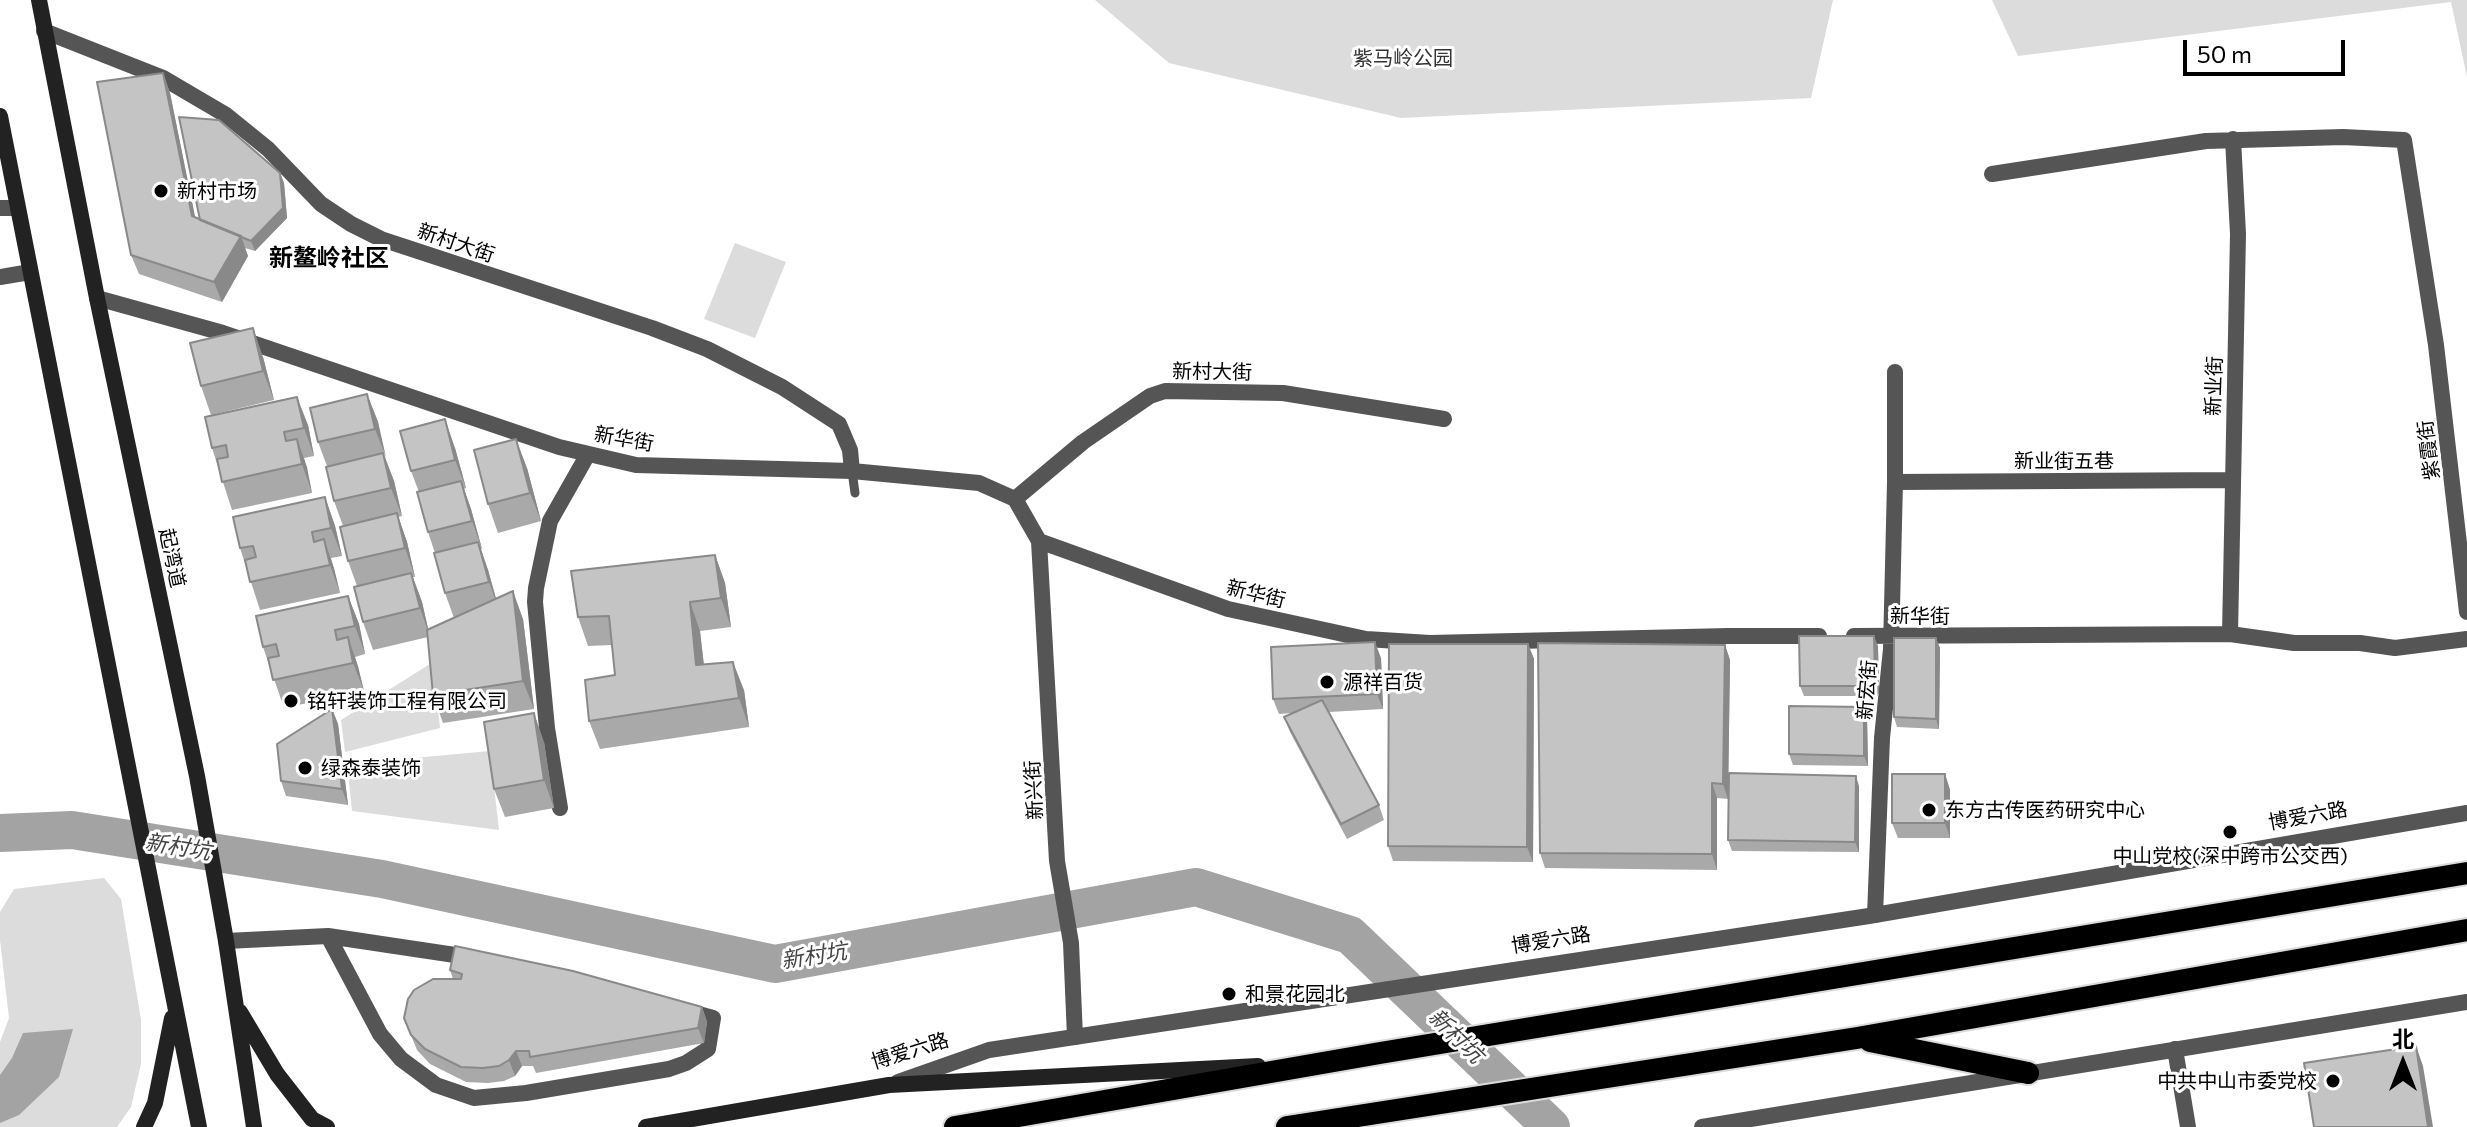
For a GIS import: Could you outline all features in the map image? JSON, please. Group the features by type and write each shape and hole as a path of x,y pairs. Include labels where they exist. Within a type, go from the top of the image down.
{"highway":[{"path":"955,1127 1380,1053 2467,873"},
{"path":"1287,1127 1857,1038 2467,930"},
{"path":"1857,1038 2028,1073"}],"main road":[{"name":"起湾道","path":"39,0 97,298 197,776 254,1127"},
{"path":"0,116 9,208 30,272 199,1127"},
{"path":"234,1002 277,1074 312,1119 327,1127"},
{"path":"144,1127 155,1103 174,1009"},
{"path":"889,1085 1331,1062"},
{"name":"博爱六路","path":"646,1127 889,1085"}],"street":[{"name":"新村大街","path":"44,31 163,78 226,115 268,149 321,204 361,229 454,264 666,333 707,349 782,387 839,424 850,450 852,471"},
{"name":"紫霞街","path":"2233,139 2343,137 2404,140 2438,361 2467,612"},
{"path":"1992,174 2129,151 2233,139"},
{"name":"新业街","path":"2230,634 2238,234 2233,139"},
{"path":"0,277 30,272"},
{"name":"新华街","path":"97,298 223,333 544,442 636,465 852,471 979,483 1015,499"},
{"name":"新宏街","path":"1875,915 1881,754 1891,636 1895,372"},
{"name":"新村大街","path":"1015,499 1083,442 1150,396 1165,391 1283,393 1444,419"},
{"path":"560,808 547,728 536,588 550,521 588,454"},
{"name":"新业街五巷","path":"1895,482 2232,480"},
{"path":"1015,499 1039,541"},
{"name":"新华街","path":"1039,541 1228,609 1366,639 1430,643 1712,636 2230,634 2294,643 2360,643 2395,648 2467,639"},
{"name":"新兴街","path":"1039,541 1057,861 1071,943 1075,1037"},
{"name":"博爱六路","path":"889,1085 989,1050 1875,915 2467,813"},
{"path":"226,941 328,936 499,963"},
{"path":"328,936 380,1034 401,1059 436,1085 474,1098 526,1093 669,1069 686,1063 708,1049 713,1018 664,1004"},
{"path":"1702,1127 2467,1002"},
{"path":"2175,1049 2188,1127"}],"lane":[{"path":"852,471 855,493"}],"green space":[{"name":"紫马岭公园","path":"1095,0 1833,0 1811,98 1401,118 1169,63"},
{"path":"1992,0 2467,0 2467,77 2451,2 2018,56"},
{"path":"735,243 786,262 755,338 704,319"},
{"path":"433,662 440,728 345,752 341,720"},
{"path":"490,751 499,830 352,811 347,764"},
{"path":"104,878 121,899 141,1020 141,1064 131,1107 117,1127 0,1127 0,1042 9,1018 0,912 14,889"}],"shaded area":[{"path":"73,1029 59,1077 19,1115 0,1123 0,1075 23,1033"}],"building":[{"path":"163,73 192,216 241,236 214,282 131,255 97,82"},
{"path":"179,117 219,120 280,173 283,208 251,241 200,220"},
{"path":"253,328 263,371 201,386 190,343"},
{"path":"367,394 375,429 318,442 310,408"},
{"path":"297,397 304,428 284,432 286,441 297,439 302,464 222,482 217,459 228,457 226,445 212,448 205,417"},
{"path":"445,419 455,460 411,471 400,431"},
{"path":"516,439 530,493 488,504 474,450"},
{"path":"383,453 391,488 334,501 326,467"},
{"path":"461,481 472,521 428,532 417,492"},
{"path":"325,497 331,528 312,532 314,542 324,539 330,565 250,582 245,560 256,557 253,546 240,548 233,517"},
{"path":"397,513 405,548 348,561 340,527"},
{"path":"478,542 489,582 445,593 434,553"},
{"path":"715,555 721,598 690,602 696,665 733,662 739,698 589,721 585,680 615,675 609,616 578,617 571,571"},
{"path":"411,573 420,608 363,622 354,587"},
{"path":"513,591 523,681 433,695 427,630"},
{"path":"348,596 355,626 335,630 337,640 348,637 353,663 273,680 268,658 279,656 276,644 263,647 256,616"},
{"path":"1799,636 1874,636 1875,686 1800,686"},
{"path":"1894,638 1936,638 1936,719 1894,717"},
{"path":"1375,642 1377,694 1273,699 1271,647"},
{"path":"1538,643 1725,645 1723,784 1712,783 1712,854 1540,853"},
{"path":"1389,644 1528,644 1527,847 1388,846"},
{"path":"1322,700 1379,805 1341,824 1284,717"},
{"path":"1789,706 1864,707 1864,756 1789,754"},
{"path":"332,709 342,789 281,781 277,744"},
{"path":"534,713 544,780 494,789 484,722"},
{"path":"1729,773 1856,776 1855,842 1728,840"},
{"path":"1892,774 1945,774 1945,823 1892,823"},
{"path":"455,946 573,971 702,1007 698,1028 530,1057 529,1051 516,1051 499,1066 461,1067 425,1049 411,1035 404,1018 408,999 414,990 433,979 461,979 462,974 450,970"},
{"path":"2416,1046 2428,1127 2314,1127 2304,1063"}],"waterway":[{"name":"新村坑","path":"0,833 72,830 382,879 775,964 1196,887 1350,935 1551,1127"}],"place":[{"name":"新村市场","path":"161,191"},
{"name":"源祥百货","path":"1327,682"},
{"name":"铭轩装饰工程有限公司","path":"291,701"},
{"name":"绿森泰装饰","path":"305,768"},
{"name":"东方古传医药研究中心","path":"1929,810"},
{"name":"中山党校(深中跨市公交西)","path":"2230,832"},
{"name":"和景花园北","path":"1229,994"},
{"name":"中共中山市委党校","path":"2333,1081"}],"district":[{"name":"新鳌岭社区","path":"329,258"}]}
